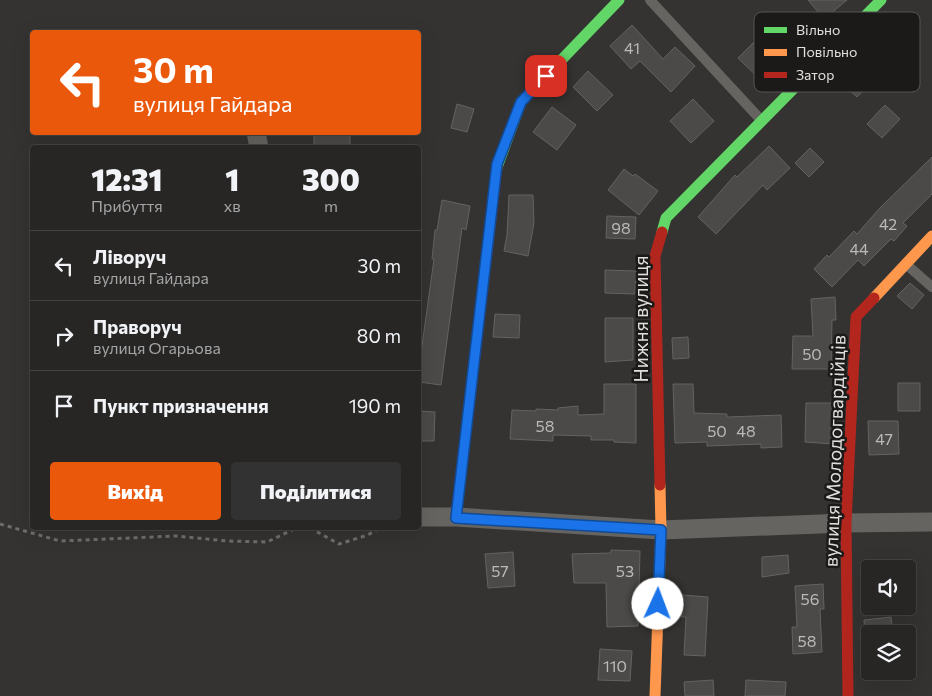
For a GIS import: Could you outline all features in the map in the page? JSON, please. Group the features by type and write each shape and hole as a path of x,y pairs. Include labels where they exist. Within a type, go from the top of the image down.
{"street":[{"path":"456,518 497,164 521,102 620,0"},
{"name":"Нижня вулиця","path":"869,12 881,0"},
{"name":"Нижня вулиця","path":"655,696 661,530 655,256 666,218 791,92"},
{"name":"вулиця Молодогвардійців","path":"848,696 846,523 856,317 932,236"},
{"path":"421,517 661,530 846,523 932,522"}],"lane":[{"path":"650,0 763,121"},
{"path":"907,264 932,287"}],"path":[{"path":"0,524 60,541 176,536 227,541 267,542 292,530"},
{"path":"314,530 339,544 368,535 376,530"}],"building":[{"path":"808,0 847,0 832,12 818,12"},
{"path":"632,25 663,59 675,47 695,66 671,92 640,61 631,69 610,46"},
{"path":"754,42 754,73 738,58"},
{"path":"588,71 613,95 597,111 573,87"},
{"path":"852,92 862,92 857,97"},
{"path":"693,99 714,121 691,143 670,121"},
{"path":"457,104 474,109 467,132 451,128"},
{"path":"885,105 900,119 882,138 867,124"},
{"path":"552,107 576,125 557,150 533,132"},
{"path":"314,135 350,135 350,145 314,145"},
{"path":"769,146 790,168 767,190 763,185 716,234 698,217 735,175 737,177"},
{"path":"810,148 824,162 809,177 795,163"},
{"path":"932,157 932,194 903,223 907,226 894,241 891,239 864,266 858,260 832,287 814,269 827,255 829,257 854,231 857,234 879,209"},
{"path":"624,169 633,176 635,174 658,191 639,215 608,190"},
{"path":"509,195 533,195 534,223 528,256 504,251 507,235"},
{"path":"442,200 470,206 466,230 462,228 441,385 421,382 421,353 434,259 432,259 435,230 437,230"},
{"path":"607,216 636,217 635,239 606,238"},
{"path":"605,270 636,271 635,294 605,293"},
{"path":"910,283 924,295 912,309 897,296"},
{"path":"835,297 836,320 832,320 831,369 792,369 793,336 813,336 811,299"},
{"path":"495,314 520,315 519,338 493,337"},
{"path":"605,318 633,318 633,360 605,362"},
{"path":"688,337 689,358 673,359 672,338"},
{"path":"898,383 920,383 920,411 898,411"},
{"path":"604,384 636,384 636,443 614,442 614,440 591,440 591,436 553,435 553,441 510,439 512,410 558,410 558,408 578,406 578,415 604,414"},
{"path":"673,384 693,384 694,413 727,414 727,417 781,415 782,447 761,448 761,444 707,446 707,442 675,443"},
{"path":"806,403 834,403 833,444 805,442"},
{"path":"421,411 435,412 434,441 421,441"},
{"path":"868,421 898,421 899,454 869,455"},
{"path":"611,550 640,551 639,589 637,589 638,626 607,627 606,583 574,583 572,554 611,553"},
{"path":"513,552 515,586 488,588 485,554"},
{"path":"788,555 789,573 762,577 762,557"},
{"path":"823,584 824,609 820,609 822,652 793,654 792,627 797,627 795,586"},
{"path":"682,595 708,597 705,656 684,655 686,617 681,617"},
{"path":"891,617 892,625 864,625 864,620"},
{"path":"600,649 632,651 630,681 598,680"},
{"path":"713,680 714,696 685,696 684,682"},
{"path":"746,680 786,682 785,696 745,696"}],"traffic: fast":[{"path":"497,167 521,102 619,0"},
{"path":"869,12 881,0"},
{"path":"662,232 666,218 790,92"}],"traffic: slow":[{"path":"874,298 932,236"},
{"path":"655,696 661,530 660,485"}],"traffic: jam":[{"path":"456,517 497,167"},
{"path":"660,485 655,256 662,232"},
{"path":"848,696 846,523 856,317 874,298"}],"route":[{"path":"546,76 521,102 497,164 456,518 661,530 658,604"}]}
